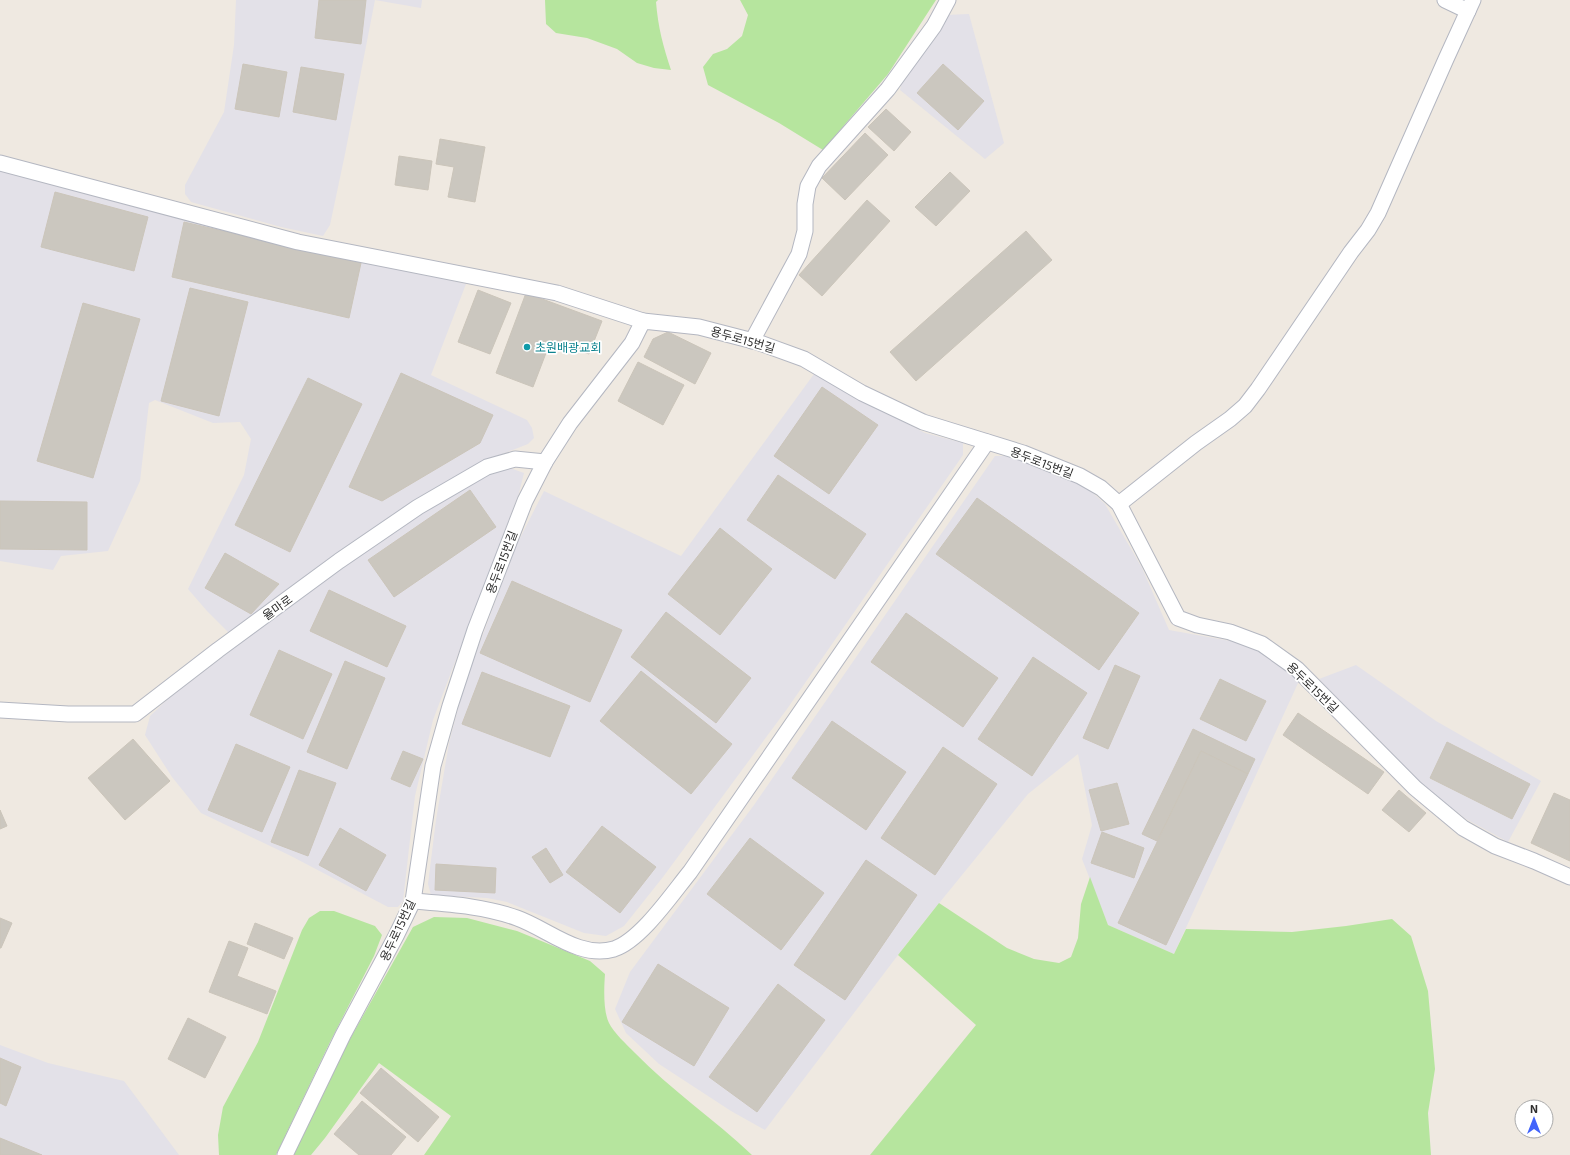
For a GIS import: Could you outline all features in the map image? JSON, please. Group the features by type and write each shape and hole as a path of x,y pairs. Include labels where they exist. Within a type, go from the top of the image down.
{"lane":[{"path":"752,341 799,254 804,231 805,204 808,186 819,166 888,89 934,26 948,0"},
{"path":"1119,504 1196,442 1230,419 1245,406 1263,382 1351,252 1368,230 1378,213 1471,5 1445,0"},
{"path":"0,163 298,242 445,269 558,293 643,321"},
{"name":"용두로15번길","path":"285,1155 343,1035 413,901 433,766 450,706 475,630 500,562 525,501 545,462 570,423 632,343 643,321 699,327 752,341 804,359 862,392 923,422 1023,453 1080,476 1101,488 1119,504 1178,618 1197,625 1230,632 1262,644 1298,669 1415,788 1463,828 1495,846 1570,877"},
{"path":"413,901 475,907 518,918 578,947 597,951 614,949 630,941 646,926 690,872 987,442"},
{"name":"율마로","path":"0,710 68,714 135,714 218,650 339,561 418,507 487,467 515,459 545,462"}],"shaded area":[{"path":"236,0 375,0 330,225 323,236 281,227 191,202 185,194 185,185 224,112 234,45"},
{"path":"375,0 422,0 421,8"},
{"path":"969,14 1004,143 985,159 900,90 902,81 945,15"},
{"path":"0,170 177,216 466,284 431,375 527,420 532,428 534,438 528,444 484,461 229,633 188,589 244,475 251,439 240,422 213,423 155,400 149,403 140,481 108,551 61,556 53,570 0,561"},
{"path":"814,374 925,433 963,443 963,455 787,709 663,877 624,926 606,936 584,933 507,902 487,898 431,895 428,884 436,820 449,743 465,683 516,546 544,491 681,556"},
{"path":"995,456 1011,456 1055,472 1085,486 1105,504 1142,568 1169,630 1236,642 1264,653 1299,681 1174,954 1108,925 1082,859 1092,825 1078,754 1028,794 914,934 765,1130 731,1111 659,1064 626,1033 615,1009 630,972 754,805"},
{"path":"510,468 524,473 519,493 433,720 415,796 403,901 398,907 388,907 291,856 201,813 172,777 145,735 150,716 168,699 325,578 484,474"},
{"path":"1356,665 1436,721 1541,781 1508,842 1466,819 1432,793 1391,756 1319,679"},
{"path":"0,1045 48,1063 124,1081 179,1155 0,1155"}],"green space":[{"path":"545,0 658,0 656,2 657,11 663,45 671,70 654,68 637,63 617,49 587,38 556,33 546,24"},
{"path":"740,0 936,0 888,74 823,150 779,123 708,85 703,67 713,54 727,49 742,36 748,15"},
{"path":"1090,877 1108,925 1174,954 1186,929 1292,932 1392,919 1411,936 1428,991 1435,1069 1428,1113 1431,1155 870,1155 976,1025 898,955 939,903 1007,948 1034,959 1059,963 1071,957 1078,938 1081,904"},
{"path":"320,911 334,911 375,926 382,935 374,956 330,1042 276,1155 219,1155 218,1135 223,1107 258,1042 302,930 309,918"},
{"path":"434,917 467,918 517,931 590,961 605,974 605,1006 607,1018 611,1027 649,1067 752,1155 424,1155 451,1116 379,1063 311,1155 293,1155 309,1119 346,1046 413,927"}],"building":[{"path":"319,0 366,0 361,44 315,38"},
{"path":"243,64 287,72 279,117 235,109"},
{"path":"943,64 984,101 958,130 917,93"},
{"path":"301,67 344,74 336,120 293,112"},
{"path":"886,109 911,132 894,151 868,127"},
{"path":"865,133 888,155 845,200 822,178"},
{"path":"440,139 485,147 475,202 448,197 454,167 436,164"},
{"path":"399,156 432,161 428,190 395,185"},
{"path":"950,172 970,191 936,226 915,207"},
{"path":"55,192 148,217 134,271 41,247"},
{"path":"867,200 890,221 822,296 799,275"},
{"path":"184,222 361,263 349,318 172,277"},
{"path":"1026,231 1052,260 916,381 890,352"},
{"path":"190,288 248,302 219,416 161,401"},
{"path":"478,290 511,303 490,354 458,342"},
{"name":"초원배광교회","path":"526,293 602,321 589,354 551,340 533,387 496,373"},
{"path":"83,303 140,319 93,478 37,461"},
{"path":"668,332 711,353 695,384 644,357 653,339"},
{"path":"638,362 684,385 663,425 618,401"},
{"path":"401,373 493,415 480,443 382,501 349,487"},
{"path":"308,378 362,404 290,552 235,525"},
{"path":"822,387 878,425 829,494 774,456"},
{"path":"778,475 866,534 835,579 747,520"},
{"path":"470,490 496,527 394,597 368,560"},
{"path":"977,498 1139,613 1099,670 936,554"},
{"path":"0,501 87,502 87,550 0,549"},
{"path":"720,528 772,569 720,635 668,594"},
{"path":"225,553 279,584 251,614 205,588"},
{"path":"512,581 622,630 590,702 480,653"},
{"path":"329,590 406,626 387,667 310,631"},
{"path":"666,612 751,678 716,723 631,657"},
{"path":"906,613 998,678 963,727 871,662"},
{"path":"279,650 332,674 303,739 250,715"},
{"path":"1033,657 1087,693 1032,776 978,739"},
{"path":"345,661 385,678 347,769 307,752"},
{"path":"1115,665 1140,676 1108,749 1083,738"},
{"path":"641,671 732,744 691,794 600,721"},
{"path":"482,672 570,706 550,757 462,724"},
{"path":"1220,679 1266,701 1246,741 1200,719"},
{"path":"1298,713 1384,772 1368,794 1283,735"},
{"path":"832,721 906,772 866,830 792,778"},
{"path":"1193,729 1255,759 1248,774 1201,751 1157,841 1142,834"},
{"path":"133,739 170,781 125,820 88,778"},
{"path":"1447,742 1530,784 1512,819 1430,778"},
{"path":"236,744 290,767 262,832 208,810"},
{"path":"943,747 997,784 935,875 881,838"},
{"path":"403,751 423,759 410,787 391,779"},
{"path":"1201,751 1248,774 1166,945 1118,923"},
{"path":"299,770 336,783 308,856 271,842"},
{"path":"1117,783 1129,824 1101,831 1089,790"},
{"path":"1399,790 1426,813 1409,832 1382,810"},
{"path":"1554,793 1570,800 1570,861 1531,843"},
{"path":"0,810 7,826 0,829"},
{"path":"602,826 656,867 620,913 566,872"},
{"path":"340,828 386,855 366,891 319,865"},
{"path":"1102,832 1144,848 1134,878 1091,863"},
{"path":"750,838 824,893 781,950 707,894"},
{"path":"546,848 563,875 550,883 532,857"},
{"path":"866,860 917,895 845,1000 794,965"},
{"path":"436,864 496,868 495,893 435,890"},
{"path":"0,918 12,923 1,948 0,948"},
{"path":"255,923 293,938 284,959 247,944"},
{"path":"229,941 248,948 237,976 276,991 267,1014 209,992"},
{"path":"658,964 729,1008 694,1066 622,1022"},
{"path":"778,984 825,1020 757,1112 709,1077"},
{"path":"188,1018 226,1037 205,1078 168,1059"},
{"path":"0,1058 21,1067 6,1106 0,1103"},
{"path":"381,1068 439,1117 418,1142 360,1093"},
{"path":"362,1101 406,1137 391,1155 359,1155 334,1134"},
{"path":"0,1138 42,1155 0,1155"}],"place":[{"name":"초원배광교회","path":"527,347"}]}
